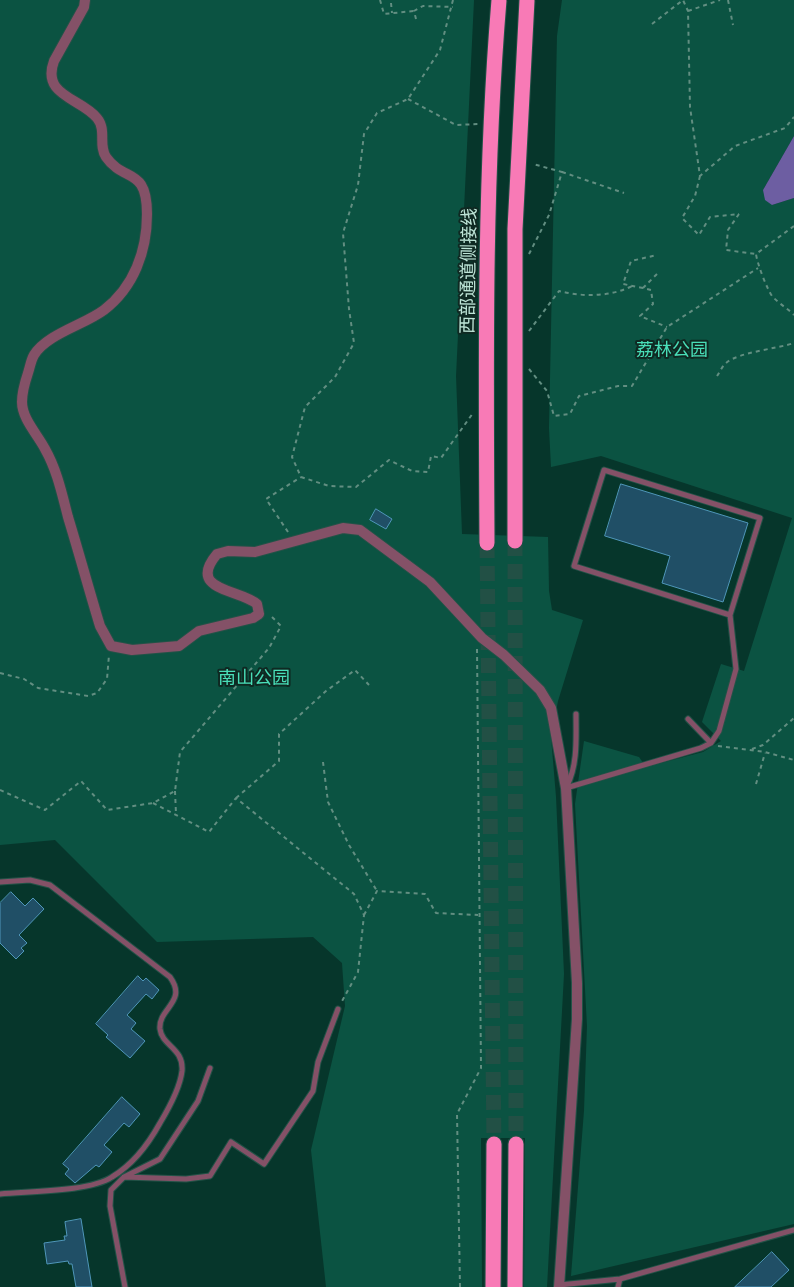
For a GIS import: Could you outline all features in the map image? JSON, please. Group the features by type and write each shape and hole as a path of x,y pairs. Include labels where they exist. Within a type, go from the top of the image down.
{"highway":[{"name":"西部通道侧接线","path":"487,543 488,210 491,114 499,0"},
{"path":"515,541 515,229 527,0"},
{"path":"494,1144 494,1287"},
{"path":"515,1287 516,1144"}],"street":[{"path":"85,0 84,7 51,68 52,81 59,92 96,116 102,124 103,150 106,156 113,164 134,176 144,188 147,214 142,255 136,272 104,310 44,344 34,355 23,389 22,404 26,417 46,450 56,475 100,626 111,646 132,650 179,646 199,631 253,618 259,614 257,604 250,597 230,593 214,585 209,577 211,561 217,554 228,551 255,552 342,528 360,530 430,582 477,633 504,655 540,690 551,708 566,788 576,945 577,1019 559,1286"}],"lane":[{"path":"566,788 701,748 711,743 719,731 736,669 730,615 760,518 604,470 574,566 730,615"},
{"path":"566,788 574,767 576,714"},
{"path":"688,719 711,743"},
{"path":"0,882 30,880 50,885 170,977 175,987 175,998 161,1020 160,1028 162,1035 176,1049 181,1059 182,1071 172,1102 156,1130 136,1156 112,1178 93,1185 0,1194"},
{"path":"124,1177 186,1179 210,1176 231,1142 264,1164 313,1091 318,1062 338,1009"},
{"path":"126,1287 110,1206 111,1190 124,1177 160,1159 198,1101 210,1068"},
{"path":"559,1286 620,1279 794,1230"},
{"path":"618,1287 620,1279"}],"path":[{"path":"380,0 384,14 414,11 423,6 453,7"},
{"path":"453,0 453,7 440,50 408,99 377,113 364,134 358,185 343,233 349,310 354,343 335,377 305,408 292,457 301,477 329,486 356,486 389,460 412,471 428,472 431,456 441,458 466,420 478,408"},
{"path":"652,24 683,0 688,11 690,107 700,176 695,196 682,218 699,235 710,217 739,214 728,230 726,250 756,254 794,226"},
{"path":"688,11 720,0"},
{"path":"728,0 733,25"},
{"path":"391,3 392,14"},
{"path":"414,11 416,19"},
{"path":"408,99 456,125 482,124"},
{"path":"700,176 735,146 785,128 794,117"},
{"path":"526,162 624,192"},
{"path":"526,258 549,215 562,172"},
{"path":"756,254 758,268 765,278 771,295 794,315"},
{"path":"657,255 631,261 623,284 651,290 653,304 640,316 667,327"},
{"path":"527,368 547,391 554,416 570,414 579,396 618,386 632,386 667,327 758,268"},
{"path":"643,288 656,274"},
{"path":"524,335 530,330 559,291 574,295 619,293 632,286"},
{"path":"717,376 725,363 741,354 756,353 794,343"},
{"path":"294,542 266,500 301,477"},
{"path":"176,815 175,791 180,752 269,648 281,626 257,604"},
{"path":"460,1287 457,1114 481,1068 477,633"},
{"path":"0,673 24,679 38,688 88,696 97,693 107,679 111,646"},
{"path":"153,803 209,832 236,798 279,761 279,734 326,691 355,670 370,685"},
{"path":"750,750 763,745 794,718"},
{"path":"711,743 722,747 765,752 794,760"},
{"path":"756,784 765,752"},
{"path":"323,762 328,802 349,845 377,891"},
{"path":"0,790 45,810 81,781 107,810 153,803 175,791"},
{"path":"236,798 354,894 364,915"},
{"path":"377,891 425,894 436,912 480,915"},
{"path":"338,1009 358,972 364,915 377,891"}],"green space":[{"name":"南山公园","path":"0,0 474,0 456,376 462,534 548,537 549,591 552,610 583,620 558,701 551,737 556,797 564,974 547,1287 524,1287 525,1138 481,1138 482,1287 326,1287 311,1150 345,1006 342,963 313,937 157,942 55,840 0,845"},
{"name":"荔林公园","path":"562,0 794,0 794,136 763,190 772,205 794,198 794,1224 571,1276 584,1111 587,1026 575,804 584,741 639,757 646,767 703,752 721,741 702,722 721,664 744,671 792,518 601,456 551,467 549,428 557,36"}],"shaded area":[{"path":"794,136 794,198 772,205 765,200 763,190"}],"building":[{"path":"621,484 748,523 723,602 662,583 670,556 605,536"},
{"path":"376,509 392,519 386,529 370,520"},
{"path":"11,892 25,906 33,898 44,909 19,935 27,943 21,948 24,951 16,959 0,943 0,903"},
{"path":"138,976 143,981 146,978 159,990 152,999 146,994 127,1015 136,1023 131,1029 145,1041 130,1058 106,1037 108,1035 96,1024"},
{"path":"122,1097 140,1114 129,1127 124,1123 104,1145 112,1152 99,1167 96,1165 75,1183 65,1174 69,1169 63,1164"},
{"path":"81,1219 92,1287 76,1287 72,1264 69,1264 68,1261 47,1264 44,1243 65,1240 64,1236 67,1236 65,1222"},
{"path":"772,1252 789,1270 771,1287 735,1287"}],"tunnel":[{"path":"515,541 516,1144"},
{"path":"487,543 494,1144"}]}
